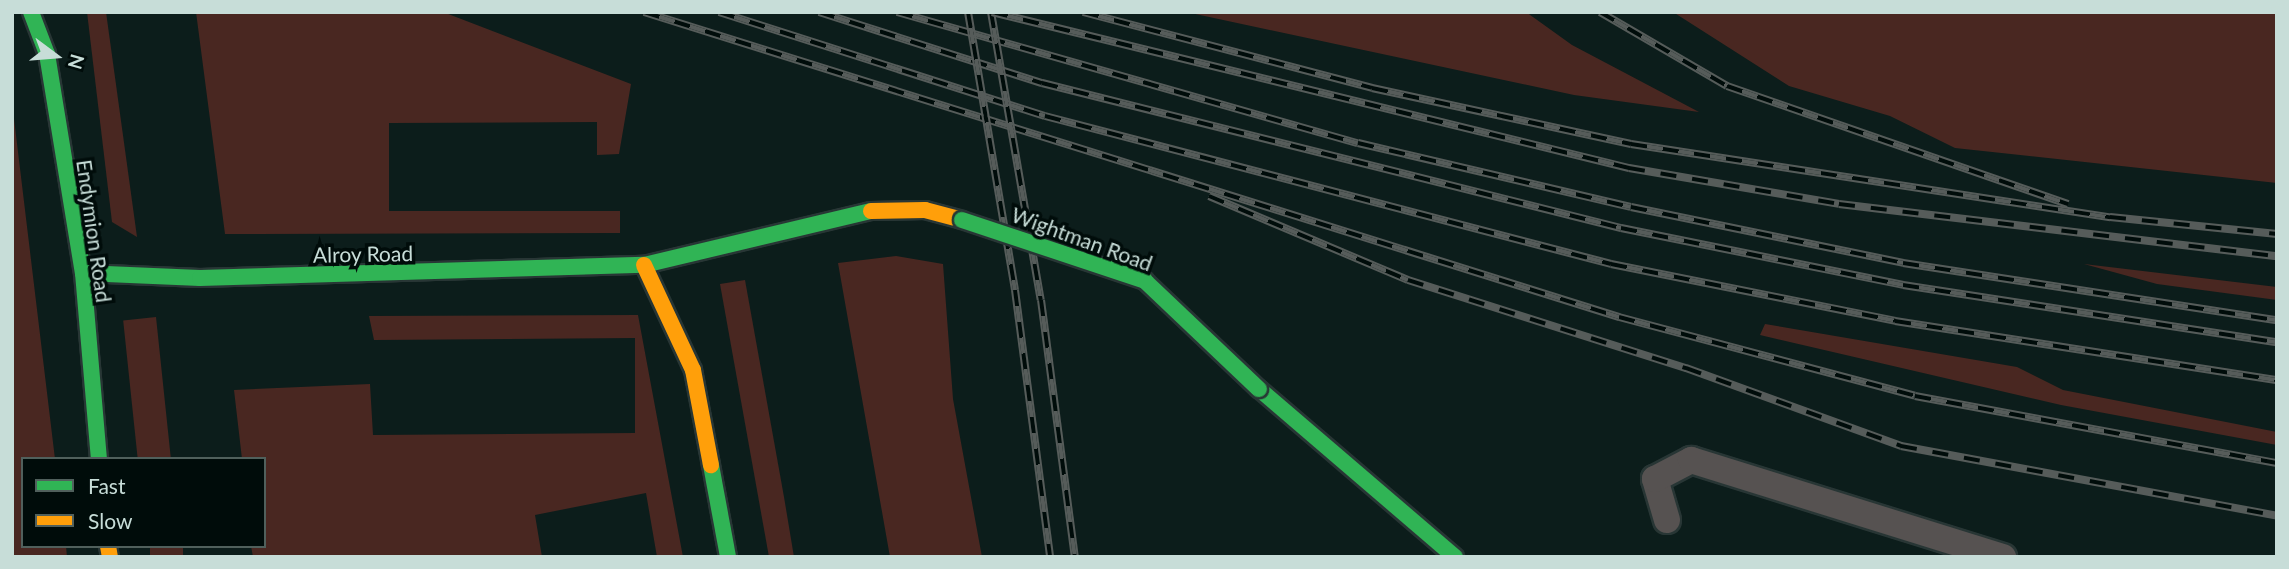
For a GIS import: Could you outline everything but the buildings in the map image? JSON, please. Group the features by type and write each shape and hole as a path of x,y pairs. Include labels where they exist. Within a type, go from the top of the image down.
{"main road":[{"name":"Endymion Road","path":"31,12 47,54 83,273 99,457"},
{"name":"Wightman Road","path":"644,265 856,211 925,210 1115,270 1168,297 1259,389 1359,481 1455,557"},
{"name":"Alroy Road","path":"83,273 200,278 644,265"},
{"path":"644,265 693,370 728,557"}],"lane":[{"path":"1667,520 1655,479 1691,460 2003,557"}],"shaded area":[{"path":"87,12 106,12 137,237 112,222"},
{"path":"196,12 443,12 631,84 619,154 597,155 597,122 389,123 389,211 620,211 620,233 225,234"},
{"path":"1186,12 1526,12 1572,45 1699,112 1574,95"},
{"path":"1673,12 2277,12 2277,183 1955,148 1890,116 1789,86"},
{"path":"12,102 55,457 21,457 21,548 66,548 67,557 12,557"},
{"path":"896,256 943,264 953,399 982,557 890,557 838,263"},
{"path":"2084,264 2277,287 2277,300 2157,284"},
{"path":"745,280 794,557 769,557 720,284"},
{"path":"638,315 683,557 657,557 646,493 535,515 542,557 253,557 251,548 266,548 266,457 242,457 234,390 370,384 373,435 635,433 635,338 374,340 369,316"},
{"path":"156,317 171,457 138,457 123,320"},
{"path":"1765,324 2017,367 2063,390 2277,432 2277,445 2061,405 1760,335"},
{"path":"150,548 183,548 183,557 150,557"}],"railway":[{"path":"644,12 1619,317 1915,396 2277,463"},
{"path":"719,12 1045,116 1611,264 1895,321 2277,380"},
{"path":"819,12 1042,83 1621,228 1903,285 2277,342"},
{"path":"897,12 1358,143 1631,207 1903,263 2277,320"},
{"path":"968,12 1015,290 1050,557"},
{"path":"991,12 1041,300 1075,557"},
{"path":"992,12 1629,168 1839,204 2277,256"},
{"path":"1083,12 1372,88 1631,144 2110,217 2277,234"},
{"path":"1600,12 1727,86 2068,204"},
{"path":"1209,196 1408,280 1686,368 1901,446 2277,516"}],"traffic: fast":[{"path":"31,12 47,54 83,273 99,457"},
{"path":"83,273 200,278 644,265 871,211"},
{"path":"962,220 1145,281 1259,389"},
{"path":"1259,389 1455,557"},
{"path":"711,465 728,557"}],"traffic: slow":[{"path":"871,211 925,210 962,220"},
{"path":"644,265 693,370 711,465"},
{"path":"108,548 110,557"}]}
